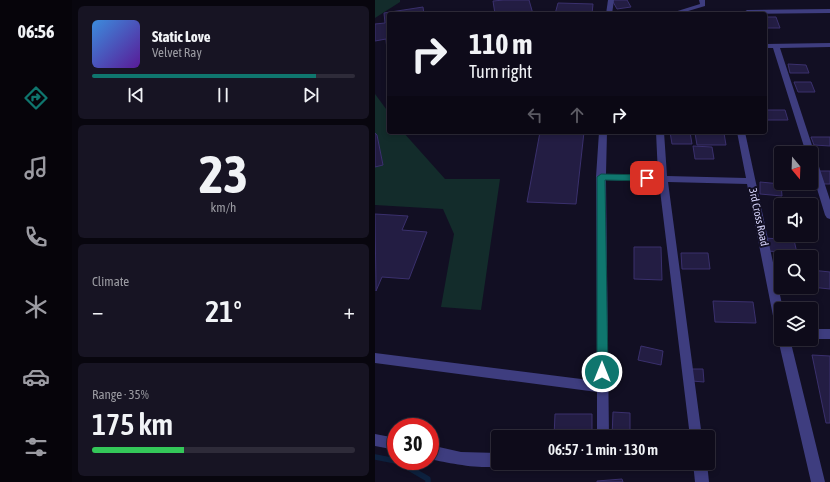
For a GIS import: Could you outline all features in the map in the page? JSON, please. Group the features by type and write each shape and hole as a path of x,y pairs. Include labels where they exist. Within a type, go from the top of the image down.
{"street":[{"path":"609,12 611,0"},
{"path":"679,12 703,5 702,0"},
{"path":"698,7 702,12"},
{"path":"747,12 830,11"},
{"path":"767,46 830,45"},
{"path":"776,46 808,146"},
{"path":"603,134 601,177 603,430"},
{"path":"660,134 663,179 695,430"},
{"name":"3rd Cross Road","path":"741,134 776,302"},
{"path":"818,176 830,215"},
{"path":"601,177 751,181"},
{"path":"818,334 830,334"},
{"path":"786,346 818,482"},
{"path":"375,358 602,387"},
{"path":"375,440 387,442"},
{"path":"439,454 461,459 491,460"},
{"path":"700,470 702,482"}],"green space":[{"path":"375,0 400,0 400,2 375,18"},
{"path":"375,94 387,110 387,134 405,134 445,179 500,179 481,310 441,307 454,234 443,209 375,205"}],"building":[{"path":"529,0 532,12 495,12 493,1"},
{"path":"612,0 627,0 631,7 617,9"},
{"path":"558,3 593,4 592,12 556,12"},
{"path":"423,7 424,12 390,12"},
{"path":"384,13 387,13 387,51 386,39 375,41 375,24 385,23"},
{"path":"767,17 776,17 780,28 767,28"},
{"path":"788,64 806,65 809,73 790,73"},
{"path":"794,82 811,82 815,92 798,92"},
{"path":"767,110 785,110 788,120 767,120"},
{"path":"375,133 377,135 383,165 375,167"},
{"path":"540,134 584,134 576,204 527,202"},
{"path":"670,134 690,134 692,144 672,144"},
{"path":"695,134 724,134 726,145 697,145"},
{"path":"811,137 830,137 830,146 814,145"},
{"path":"693,146 712,147 714,159 695,159"},
{"path":"819,171 830,171 830,184 824,184"},
{"path":"760,182 774,183 774,190 782,190 782,196 760,194"},
{"path":"375,214 408,216 402,230 427,232 409,279 382,277 376,291"},
{"path":"765,238 774,239 774,242 794,242 796,250 774,250 774,251 767,251"},
{"path":"634,247 661,247 662,280 634,279"},
{"path":"681,253 708,253 710,269 682,269"},
{"path":"818,271 830,272 830,289 818,288"},
{"path":"713,301 753,302 756,323 715,322"},
{"path":"641,346 663,351 661,365 638,360"},
{"path":"812,355 830,356 830,423 826,423"},
{"path":"691,369 703,369 704,382 692,381"},
{"path":"613,412 630,413 630,430 612,430"},
{"path":"555,414 592,414 592,430 554,430"},
{"path":"622,479 623,482 597,482 597,481"}],"waterway":[{"path":"375,457 387,459"},
{"path":"412,470 428,479 428,482"}],"route":[{"path":"602,372 601,177 647,178"}]}
